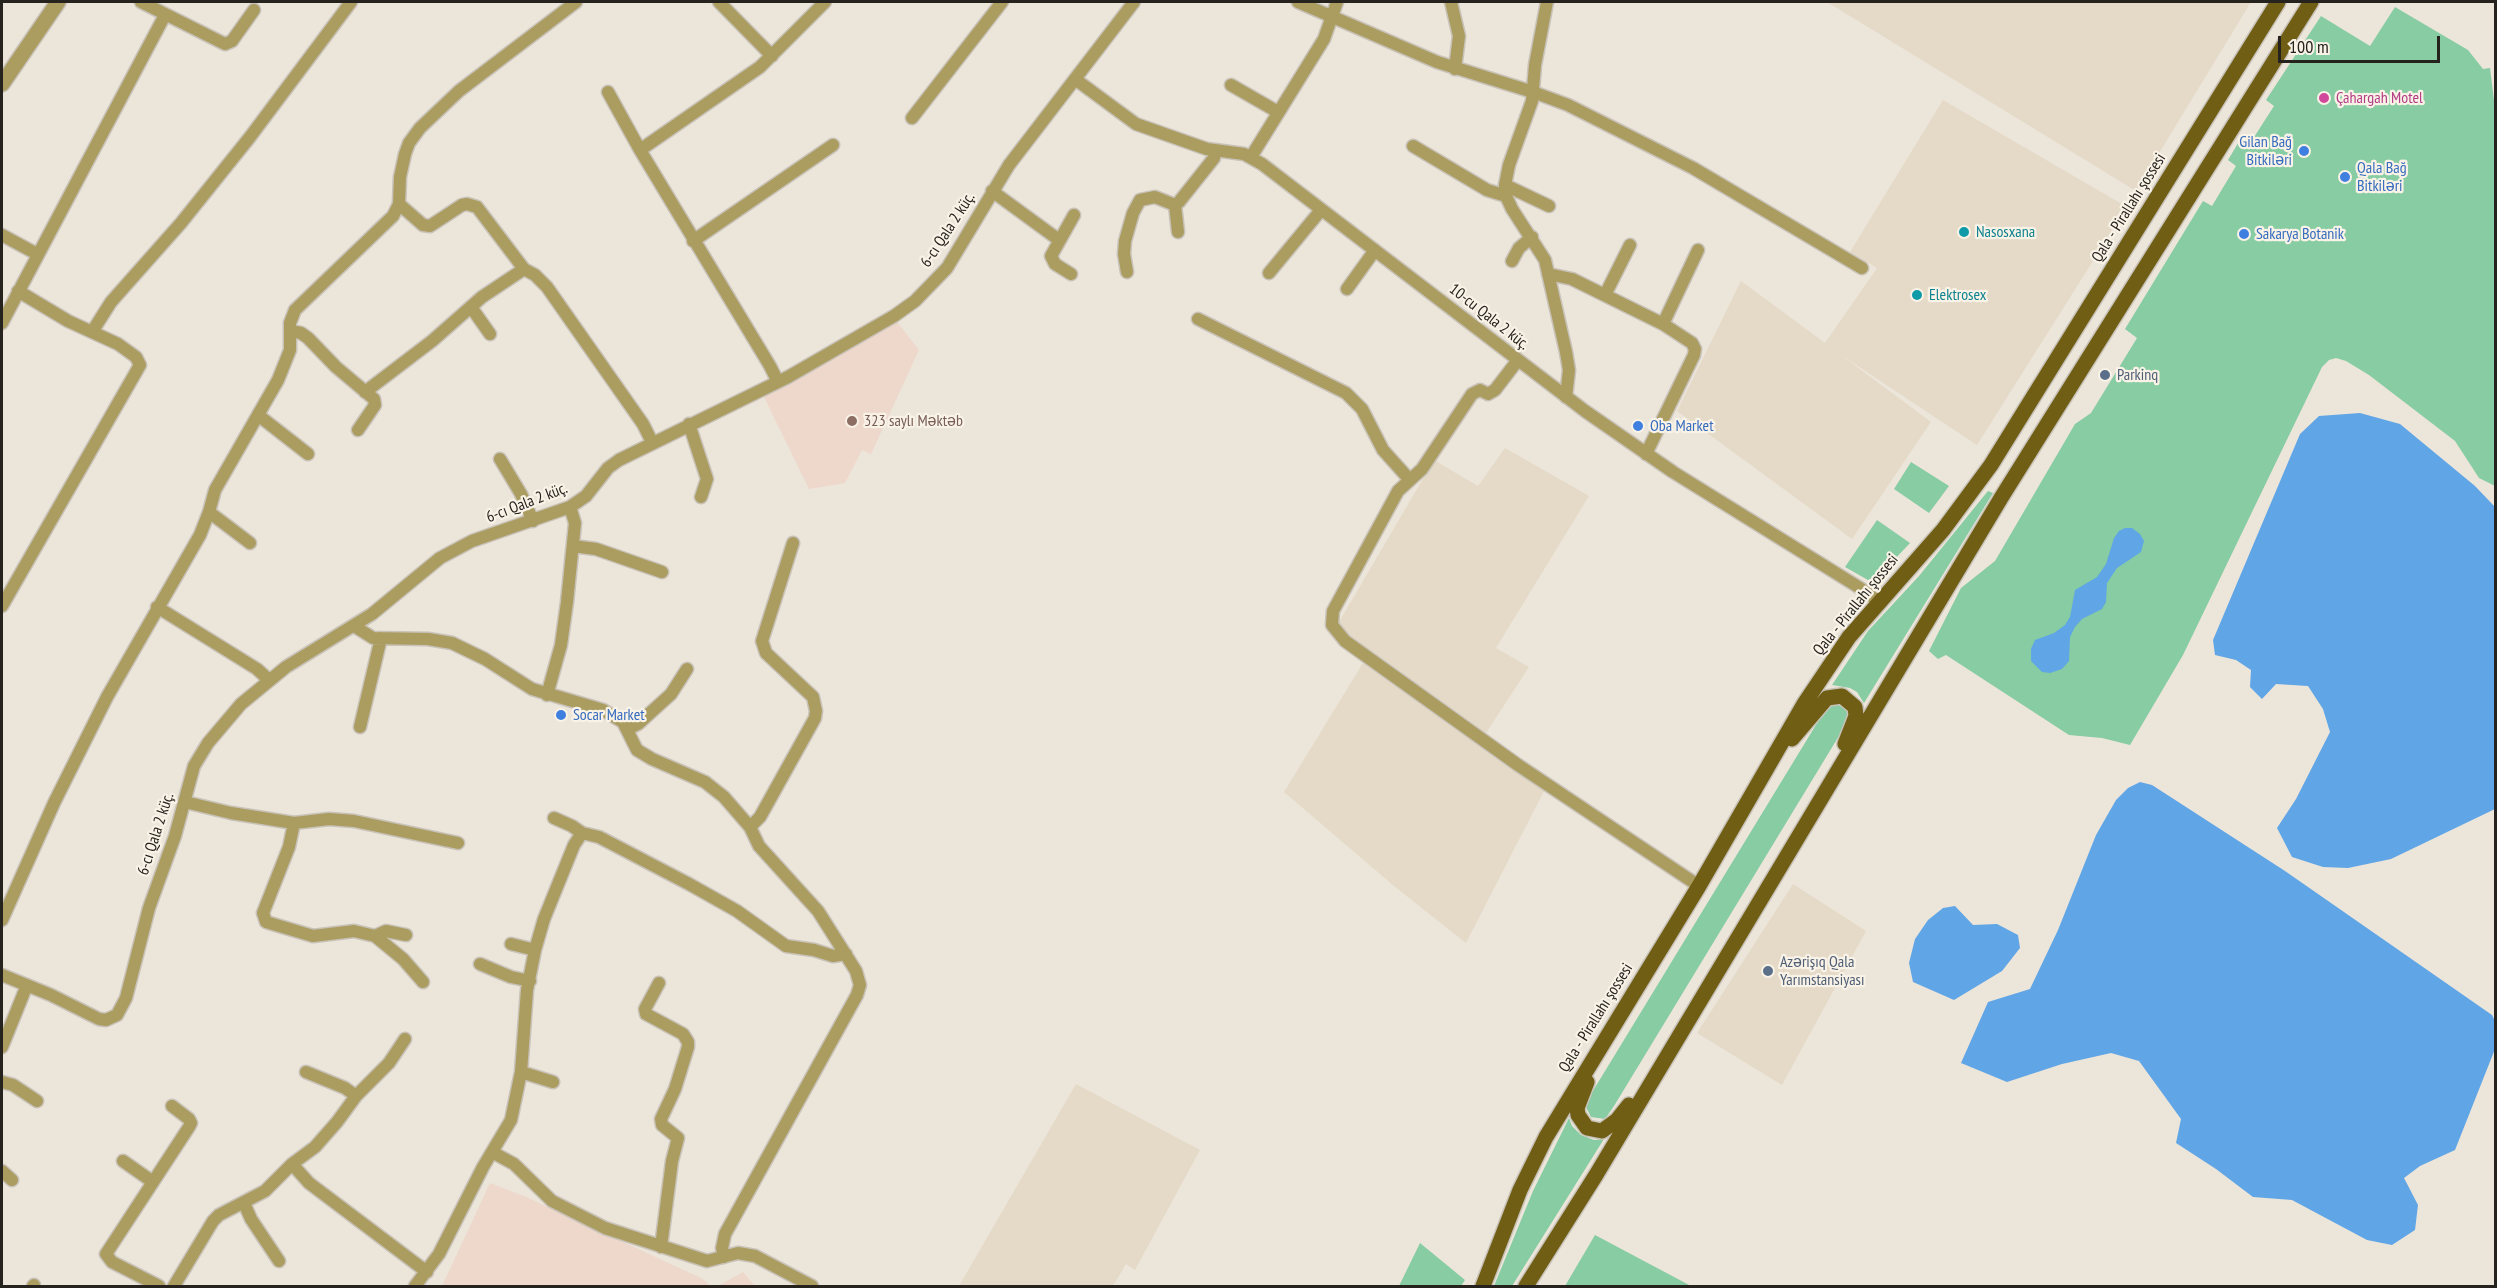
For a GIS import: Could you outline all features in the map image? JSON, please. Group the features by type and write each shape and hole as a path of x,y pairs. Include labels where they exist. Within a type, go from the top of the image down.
{"main road":[{"name":"Qala - Pirallahı şossesi","path":"1483,1287 1532,1163 1564,1104 1699,886 1758,781 1833,660 1878,601 1942,530 1991,465 2278,2"},
{"path":"1526,1287 1662,1066 2001,498 2311,2"},
{"path":"1758,781 1827,698 1842,696 1850,701 1855,707 1856,716 1853,728 1810,820"},
{"path":"1613,1024 1580,1096 1578,1115 1587,1128 1602,1131 1610,1126 1662,1066"}],"street":[{"path":"2,84 58,2"},
{"path":"141,2 225,44 232,41 254,10"},
{"path":"92,332 111,302 174,231 250,137 351,2"},
{"path":"2,920 54,803 107,697 200,535 210,512 215,490 284,368 291,350 290,323 295,310 389,221 399,204 401,166 409,143 420,128 459,91 576,2"},
{"path":"719,2 772,56"},
{"path":"640,150 746,78 772,56 825,2"},
{"path":"912,118 1002,2"},
{"name":"6-cı Qala 2 küç.","path":"2,975 99,1019 106,1020 117,1015 126,998 149,908 175,836 194,765 204,748 232,714 269,680 354,626 440,558 472,542 570,507 591,491 613,464 652,442 778,382 894,316 922,295 953,258 1009,165 1134,2"},
{"path":"1298,2 1455,69 1568,105 1693,168 1862,268"},
{"path":"1251,157 1324,39 1337,2"},
{"path":"1451,2 1459,36 1455,69"},
{"path":"1547,2 1529,111 1509,165 1505,190 1512,209 1540,250 1548,274 1569,370 1566,397"},
{"path":"2,323 165,15"},
{"name":"10-cu Qala 2 küç.","path":"1075,79 1136,124 1215,151 1236,152 1251,157 1566,397 1646,454 1878,601"},
{"path":"1231,85 1278,112"},
{"path":"608,92 778,382"},
{"path":"693,240 833,145"},
{"path":"1413,146 1487,190 1505,190 1549,206"},
{"path":"1175,205 1209,165 1214,158 1215,151"},
{"path":"992,191 1059,240"},
{"path":"1127,272 1124,254 1125,241 1140,200 1155,197 1175,205"},
{"path":"399,204 423,225 430,226 462,205 472,204 477,207 524,269 535,275 547,287 643,424 652,442"},
{"path":"1175,205 1178,232"},
{"path":"1269,273 1322,210"},
{"path":"1071,274 1052,261 1051,256 1074,215"},
{"path":"2,235 37,254"},
{"path":"1512,261 1519,249 1532,237"},
{"path":"1605,295 1630,245"},
{"path":"1347,289 1375,250"},
{"path":"1663,324 1698,250"},
{"path":"365,393 432,341 482,297 524,269"},
{"path":"1548,274 1572,279 1663,324 1686,338 1695,349 1646,454"},
{"path":"2,606 138,371 139,361 118,344 68,321 18,291"},
{"path":"471,307 490,334"},
{"path":"1198,319 1346,393 1362,409 1383,450 1409,479"},
{"path":"291,331 301,333 308,338 336,368 374,399 375,405 358,430"},
{"path":"1518,360 1495,390 1488,394 1480,390 1472,394 1422,469 1398,491 1333,611 1332,625 1335,632 1345,641 1518,765 1699,886"},
{"path":"258,415 308,454"},
{"path":"689,424 707,479 701,497"},
{"path":"500,459 521,494 533,520"},
{"path":"547,695 561,645 575,523 570,507"},
{"path":"210,512 250,543"},
{"path":"750,828 760,817 815,718 813,697 766,653 762,641 793,543"},
{"path":"573,546 596,549 662,572"},
{"path":"157,607 257,669 269,680"},
{"path":"354,626 366,635 381,638 428,639 452,643 485,659 524,686 547,695 603,710 622,722 628,729 637,750 709,785 724,797 750,828 759,846 818,911 846,954 859,978 859,990 725,1234 722,1248 724,1257"},
{"path":"360,727 381,638"},
{"path":"628,729 638,724 671,694 687,669"},
{"path":"184,802 231,813 294,823 341,819 458,843"},
{"path":"554,818 582,833 599,837 689,884 737,911 786,946 814,950 833,956 846,954"},
{"path":"294,823 289,847 263,913 266,922 313,936 354,932 375,936 403,959 423,982"},
{"path":"415,1287 446,1242 514,1112 535,950 544,919 574,844 582,833"},
{"path":"375,936 386,931 406,934"},
{"path":"511,944 535,950"},
{"path":"480,964 511,977 530,981"},
{"path":"659,983 645,1009 646,1014 683,1034 688,1042 675,1089 661,1119 662,1125 678,1138 672,1161 661,1247"},
{"path":"2,1047 27,985"},
{"path":"174,1287 213,1221 219,1215 265,1191 292,1164 325,1137 356,1096 389,1063 405,1039"},
{"path":"521,1071 553,1082"},
{"path":"306,1072 345,1088 356,1096"},
{"path":"2,1082 13,1085 37,1101"},
{"path":"159,1287 112,1262 106,1254 191,1123 183,1113 172,1106"},
{"path":"492,1152 514,1164 544,1195 563,1208 605,1228 707,1261 738,1253 755,1256 812,1287"},
{"path":"123,1161 153,1182"},
{"path":"292,1164 309,1183 427,1272"},
{"path":"2,1172 12,1180"},
{"path":"244,1203 251,1219 279,1261"}],"shaded area":[{"path":"1827,2 2251,2 2136,191"},
{"path":"1943,100 2127,207 1977,445 1841,355 1931,422 1852,539 1677,411 1741,281 1825,343 1877,268 1850,252"},
{"path":"897,322 919,350 871,454 862,450 845,483 809,489 764,397"},
{"path":"1505,448 1589,496 1496,648 1529,667 1486,733 1342,631 1339,622 1434,460 1478,486"},
{"path":"1363,663 1544,791 1466,943 1394,886 1284,792"},
{"path":"1793,884 1866,931 1782,1085 1697,1033"},
{"path":"1076,1084 1200,1150 1135,1270 1126,1264 1113,1286 959,1286"},
{"path":"490,1183 526,1197 703,1279 710,1286 442,1286"},
{"path":"743,1272 755,1286 718,1286"}],"green space":[{"path":"2395,7 2468,50 2483,69 2490,68 2496,117 2495,486 2479,478 2455,441 2369,375 2346,361 2336,358 2329,360 2322,367 2183,655 2130,745 2102,738 2069,735 1946,655 1938,659 1929,651 1961,588 1995,561 2075,424 2091,413 2137,338 2125,329 2203,201 2212,206 2236,166 2228,160 2240,140 2249,145 2274,106 2266,100 2321,16 2370,46"},
{"path":"1911,462 1949,486 1929,513 1894,489"},
{"path":"1988,491 1993,493 1864,703 1857,692 1850,688 1832,685 1868,631 1919,576"},
{"path":"1877,520 1910,543 1877,578 1868,580 1845,567"},
{"path":"1836,703 1848,710 1849,717 1845,726 1614,1106 1605,1119 1591,1117 1586,1107 1588,1099 1825,710"},
{"path":"1569,1118 1572,1126 1581,1135 1594,1140 1604,1139 1512,1286 1494,1286 1533,1191"},
{"path":"1595,1235 1691,1286 1565,1286"},
{"path":"1420,1243 1465,1280 1461,1286 1399,1286"}],"water":[{"path":"2360,413 2400,424 2475,486 2495,507 2495,809 2391,859 2348,868 2323,867 2292,857 2277,828 2296,799 2330,732 2323,709 2308,686 2276,684 2262,699 2250,687 2251,670 2236,660 2215,655 2213,640 2300,434 2319,416"},
{"path":"2132,528 2140,534 2144,541 2141,552 2117,568 2107,583 2106,602 2102,609 2082,619 2075,627 2070,637 2069,661 2062,669 2050,673 2042,672 2031,661 2031,649 2035,640 2054,633 2065,625 2070,617 2075,590 2097,577 2106,564 2114,538 2119,531"},
{"path":"2140,782 2152,785 2285,871 2492,1015 2495,1021 2495,1049 2455,1150 2420,1166 2404,1178 2418,1205 2415,1230 2392,1245 2367,1240 2292,1200 2253,1197 2176,1143 2181,1119 2139,1061 2111,1053 2062,1064 2007,1082 1961,1063 1988,1002 2030,989 2058,930 2096,835 2116,800 2128,788"},
{"path":"1955,906 1973,925 1997,924 2018,935 2020,948 2002,971 1954,1000 1913,982 1909,963 1915,939 1928,920 1943,908"}],"place":[{"name":"Çahargah Motel","path":"2324,98"},
{"name":"Gilan Bağ Bitkiləri","path":"2304,151"},
{"name":"Qala Bağ Bitkiləri","path":"2345,177"},
{"name":"Nasosxana","path":"1964,232"},
{"name":"Sakarya Botanik","path":"2244,234"},
{"name":"Elektrosex","path":"1917,295"},
{"name":"Parkinq","path":"2105,375"},
{"name":"323 saylı Məktəb","path":"852,421"},
{"name":"Oba Market","path":"1638,426"},
{"name":"Socar Market","path":"561,715"},
{"name":"Azərişıq Qala Yarımstansiyası","path":"1768,971"}]}
